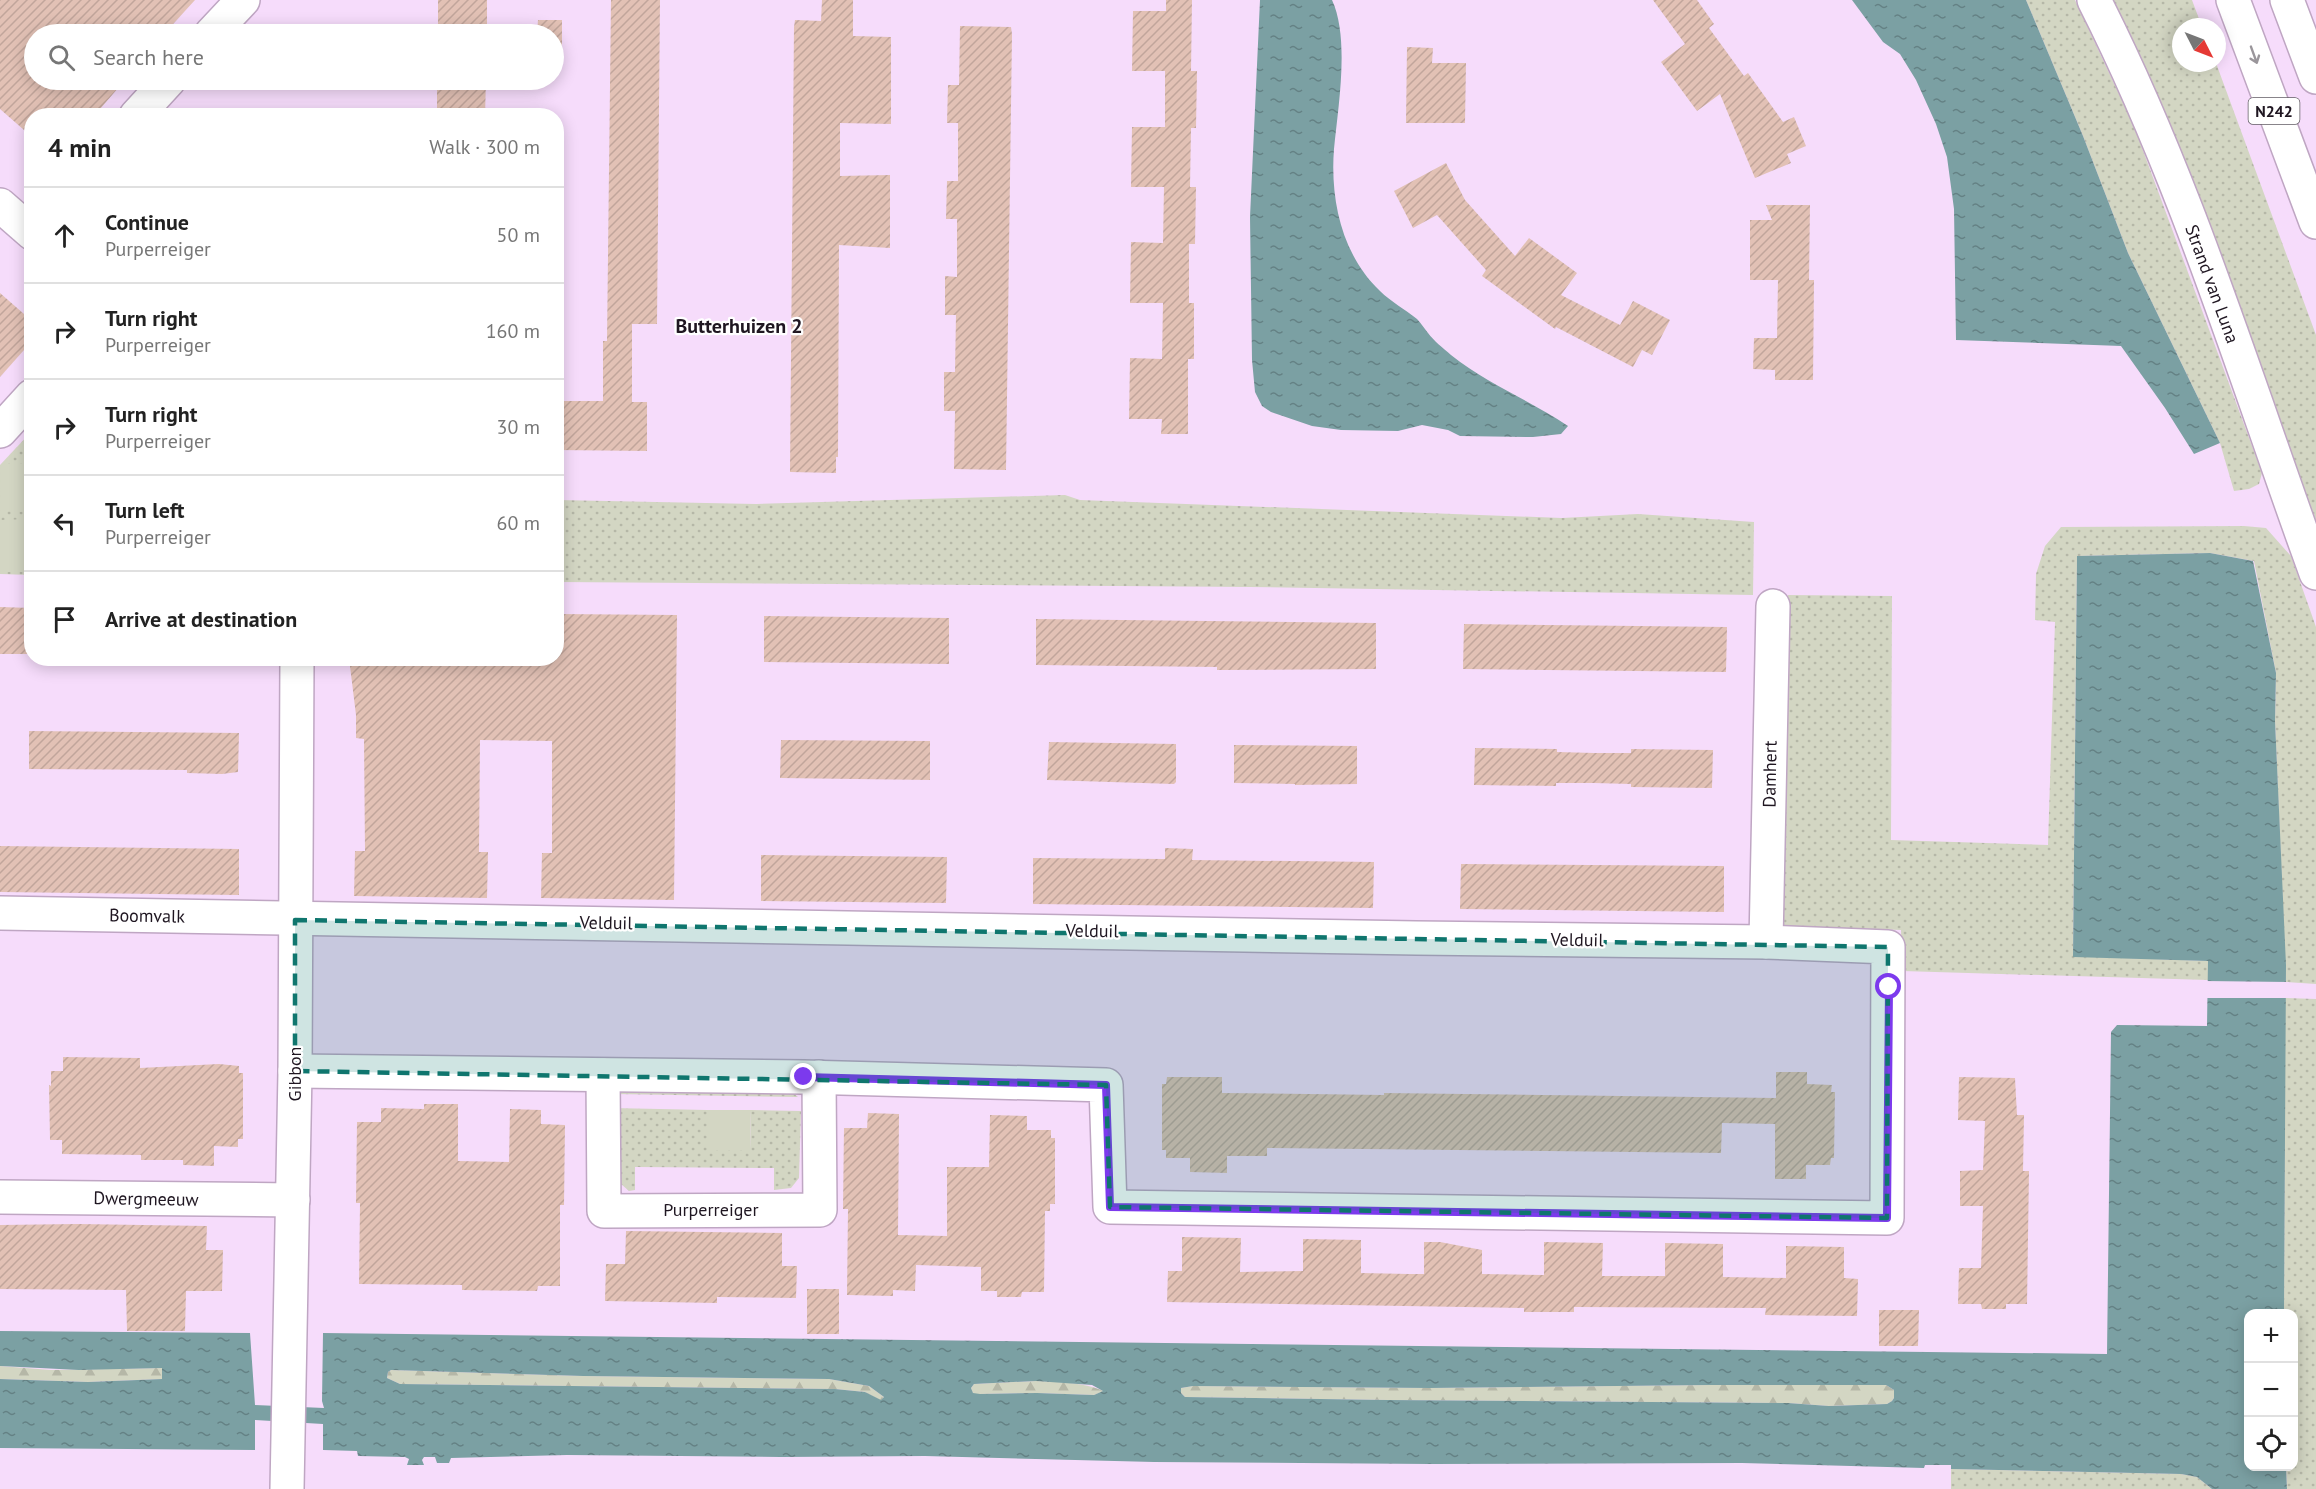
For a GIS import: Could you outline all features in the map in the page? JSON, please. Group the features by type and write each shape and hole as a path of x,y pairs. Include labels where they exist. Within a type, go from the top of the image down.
{"street":[{"path":"220,24 243,0"},
{"name":"Strand van Luna","path":"2094,0 2151,122 2202,254 2316,573"},
{"name":"N242","path":"2233,0 2316,222"},
{"name":"N242","path":"2287,0 2316,78"},
{"path":"143,108 160,90"},
{"path":"0,205 24,225"},
{"path":"0,431 24,405"},
{"name":"Damhert","path":"1766,942 1773,606"},
{"name":"Gibbon","path":"287,1489 295,1071 297,666"},
{"name":"Boomvalk","path":"0,913 295,920"},
{"name":"Velduil","path":"295,920 1766,942 1888,947 1887,1218 1110,1207 1106,1085 819,1077"},
{"path":"295,1071 819,1077"},
{"name":"Purperreiger","path":"603,1075 604,1210 820,1210 819,1077"},
{"name":"Dwergmeeuw","path":"0,1197 292,1200"}],"highlighted area":[{"path":"295,920 1888,947 1887,1218 1110,1207 1106,1085 295,1071"}],"green space":[{"path":"2026,0 2075,0 2134,126 2262,473 2259,484 2249,489 2234,491 2220,443 2128,253 2083,136"},
{"path":"2103,0 2192,0 2199,18 2172,18 2172,72 2219,72 2316,335 2316,527"},
{"path":"24,439 24,575 0,574 0,465"},
{"path":"1,464 24,464 24,511 0,510"},
{"path":"1065,495 1080,500 1562,518 1638,514 1754,522 1753,595 1249,587 564,582 564,500 756,504"},
{"path":"24,519 24,572 0,572 0,520"},
{"path":"2244,526 2266,528 2291,556 2316,627 2316,984 2286,982 2275,721 2276,673 2254,561 2210,553 2077,556 2073,956 2208,961 2208,980 1902,971 1901,930 1783,926 1788,595 1892,596 1891,840 2048,845 2055,622 2035,620 2036,574 2045,546 2061,527"},
{"path":"2285,998 2316,999 2316,1489 2287,1489 2286,1471 2298,1471 2298,1309 2284,1309"},
{"path":"622,1086 787,1088 798,1097 614,1094"},
{"path":"612,1108 707,1110 707,1150 750,1150 751,1110 801,1111 799,1178 791,1188 774,1190 774,1168 635,1167 635,1190 629,1191 613,1177"},
{"path":"707,1110 751,1110 750,1150 707,1150"},
{"path":"0,1366 51,1370 162,1368 162,1379 88,1382 0,1379"},
{"path":"391,1370 583,1376 829,1379 869,1386 884,1397 881,1401 865,1392 835,1389 400,1384 387,1378"},
{"path":"1036,1381 1079,1384 1104,1391 1094,1395 973,1394 971,1388 974,1384"},
{"path":"1886,1385 1894,1390 1894,1398 1887,1404 1829,1406 1788,1403 1185,1397 1181,1393 1181,1388 1193,1386 1429,1388"},
{"path":"1951,1469 2181,1474 2197,1477 2212,1489 1951,1489"}],"water":[{"path":"1260,0 1332,0 1337,16 1342,53 1334,149 1334,188 1341,226 1356,261 1367,277 1384,295 1417,319 1430,336 1451,355 1568,426 1561,434 1533,437 1460,436 1448,430 1422,425 1398,431 1341,430 1312,426 1271,412 1262,406 1255,392 1252,360 1250,217"},
{"path":"1852,0 2026,0 2083,136 2128,253 2220,443 2194,454 2121,346 1956,340 1954,209 1947,157 1936,124 1916,80 1900,54 1883,42"},
{"path":"2210,553 2253,561 2276,673 2275,721 2286,965 2284,1309 2244,1309 2244,1471 2286,1471 2287,1489 2212,1489 2197,1477 2181,1474 1951,1469 1951,1465 1925,1465 1924,1468 1742,1463 1429,1464 1154,1462 925,1456 567,1455 451,1458 449,1463 437,1463 435,1457 424,1457 422,1460 424,1465 407,1465 409,1459 405,1457 358,1456 357,1451 323,1450 323,1424 255,1420 255,1450 0,1448 0,1379 88,1382 162,1379 162,1368 79,1370 0,1366 0,1331 250,1333 255,1405 324,1408 322,1401 323,1333 2107,1354 2111,1032 2117,1025 2207,1026 2208,961 2073,957 2077,556","holes":["391,1370 583,1376 829,1379 869,1386 884,1397 881,1400 865,1392 835,1389 400,1384 387,1378","1036,1381 1092,1385 1103,1391 1094,1395 980,1394 973,1393 971,1388 974,1384","1886,1385 1894,1390 1894,1398 1887,1404 1829,1406 1788,1403 1185,1397 1181,1393 1181,1388 1193,1386 1429,1388"]}],"pier":[{"path":"2205,981 2289,982 2288,998 2205,998"}],"building":[{"path":"0,0 195,0 173,24 24,24 24,90 116,90 101,108 24,108 24,130 0,109"},
{"path":"438,0 487,0 487,24 438,24"},
{"path":"611,0 660,0 657,324 632,324 632,402 647,402 647,451 564,450 564,401 603,401 603,341 607,341"},
{"path":"822,0 853,0 853,36 891,37 891,124 840,123 840,176 890,175 890,248 839,245 836,473 790,472 794,27 795,20 821,21"},
{"path":"1166,0 1192,0 1191,71 1197,71 1196,128 1191,128 1190,187 1196,187 1195,244 1189,244 1189,303 1194,303 1194,359 1188,359 1188,434 1161,434 1162,419 1129,419 1130,358 1162,359 1163,303 1130,303 1131,242 1163,243 1164,187 1131,187 1132,127 1165,127 1165,71 1132,71 1133,11 1166,11"},
{"path":"1653,0 1697,0 1714,24 1709,28 1744,76 1748,73 1783,122 1794,117 1806,146 1787,154 1791,163 1755,178 1720,94 1697,111 1661,62 1685,44"},
{"path":"538,20 562,20 562,24 538,24"},
{"path":"960,26 1011,27 1012,34 1006,470 954,469 955,411 944,411 944,372 955,372 956,315 945,315 945,276 957,277 957,219 946,219 947,181 958,181 958,123 947,123 948,85 959,85"},
{"path":"1407,47 1433,48 1432,63 1466,63 1465,123 1406,123"},
{"path":"437,90 486,90 485,108 437,108"},
{"path":"1446,163 1465,200 1515,256 1529,238 1577,273 1561,295 1620,325 1633,301 1670,320 1652,355 1642,350 1633,367 1556,327 1555,329 1482,276 1486,270 1437,215 1413,228 1394,191"},
{"path":"1766,205 1810,205 1809,280 1814,280 1813,380 1775,380 1775,370 1753,369 1754,338 1777,338 1778,280 1750,280 1750,220 1772,220"},
{"path":"0,293 24,314 24,350 0,377"},
{"path":"0,607 24,608 24,654 0,654"},
{"path":"564,614 677,615 674,900 541,898 542,853 552,853 552,741 480,740 479,852 488,852 487,898 354,896 355,851 365,851 364,739 356,738 356,715 350,666 564,666"},
{"path":"764,616 949,618 949,664 764,662"},
{"path":"1036,619 1376,623 1376,669 1217,670 1217,667 1036,665"},
{"path":"1464,624 1727,627 1726,672 1463,669"},
{"path":"29,731 239,733 238,772 222,774 187,773 187,770 29,769"},
{"path":"781,740 930,741 930,780 780,778"},
{"path":"1049,742 1176,744 1176,782 1174,784 1047,780"},
{"path":"1234,745 1357,746 1357,784 1234,783"},
{"path":"1475,748 1557,749 1557,752 1594,753 1631,753 1631,749 1713,750 1712,788 1631,787 1631,784 1594,783 1556,783 1556,786 1474,785"},
{"path":"0,846 239,849 239,895 0,892"},
{"path":"1165,848 1193,849 1192,860 1374,862 1373,908 1033,904 1033,858 1165,859"},
{"path":"761,855 947,857 946,903 761,901"},
{"path":"1461,864 1724,866 1724,912 1460,909"},
{"path":"63,1057 140,1058 140,1068 219,1064 239,1066 239,1073 243,1073 243,1139 238,1139 238,1147 214,1146 214,1166 183,1165 183,1160 141,1160 141,1155 62,1154 62,1140 50,1140 49,1085 51,1086 51,1071 63,1071"},
{"path":"1776,1072 1807,1072 1807,1084 1832,1085 1831,1092 1835,1092 1834,1158 1831,1158 1830,1165 1806,1165 1806,1179 1775,1179 1775,1124 1722,1123 1721,1153 1267,1148 1267,1156 1227,1156 1227,1173 1190,1172 1190,1158 1166,1158 1166,1150 1162,1150 1162,1084 1166,1084 1167,1077 1222,1077 1222,1093 1776,1098"},
{"path":"1959,1077 2015,1078 2017,1115 2024,1115 2023,1171 2029,1171 2027,1304 2006,1304 2006,1309 1982,1309 1981,1304 1958,1304 1959,1268 1981,1268 1983,1206 1960,1206 1960,1171 1983,1170 1985,1121 1958,1120"},
{"path":"424,1104 458,1104 458,1161 509,1162 510,1109 541,1110 541,1124 565,1125 564,1205 560,1205 560,1286 538,1286 537,1291 462,1290 462,1285 359,1284 360,1203 356,1203 357,1122 381,1122 381,1108 424,1109"},
{"path":"868,1113 899,1114 898,1235 947,1236 947,1167 989,1167 990,1115 1027,1116 1027,1130 1051,1130 1051,1138 1055,1138 1055,1204 1050,1204 1050,1211 1045,1211 1044,1292 1022,1292 1021,1297 997,1297 997,1291 981,1291 981,1267 916,1265 915,1291 893,1290 893,1296 847,1295 848,1209 843,1209 844,1128 867,1128"},
{"path":"0,1225 207,1226 206,1250 223,1250 222,1291 186,1291 185,1331 127,1331 126,1290 0,1289"},
{"path":"626,1231 782,1233 782,1266 797,1266 796,1298 717,1297 717,1303 605,1301 606,1264 625,1264"},
{"path":"1182,1237 1241,1238 1240,1272 1303,1271 1303,1239 1361,1240 1361,1273 1409,1274 1424,1274 1424,1242 1440,1242 1482,1250 1482,1274 1544,1275 1544,1242 1603,1243 1602,1276 1665,1276 1665,1243 1723,1244 1723,1277 1786,1278 1786,1246 1844,1247 1844,1278 1858,1279 1857,1316 1765,1315 1766,1308 1574,1307 1574,1312 1524,1312 1524,1308 1167,1302 1168,1271 1182,1271"},
{"path":"807,1289 839,1289 839,1334 807,1334"},
{"path":"1879,1310 1919,1310 1918,1346 1879,1346"}],"district":[{"name":"Butterhuizen 2","path":"739,326"}],"route":[{"path":"804,1077 1106,1085 1110,1207 1887,1218 1889,987"}]}
